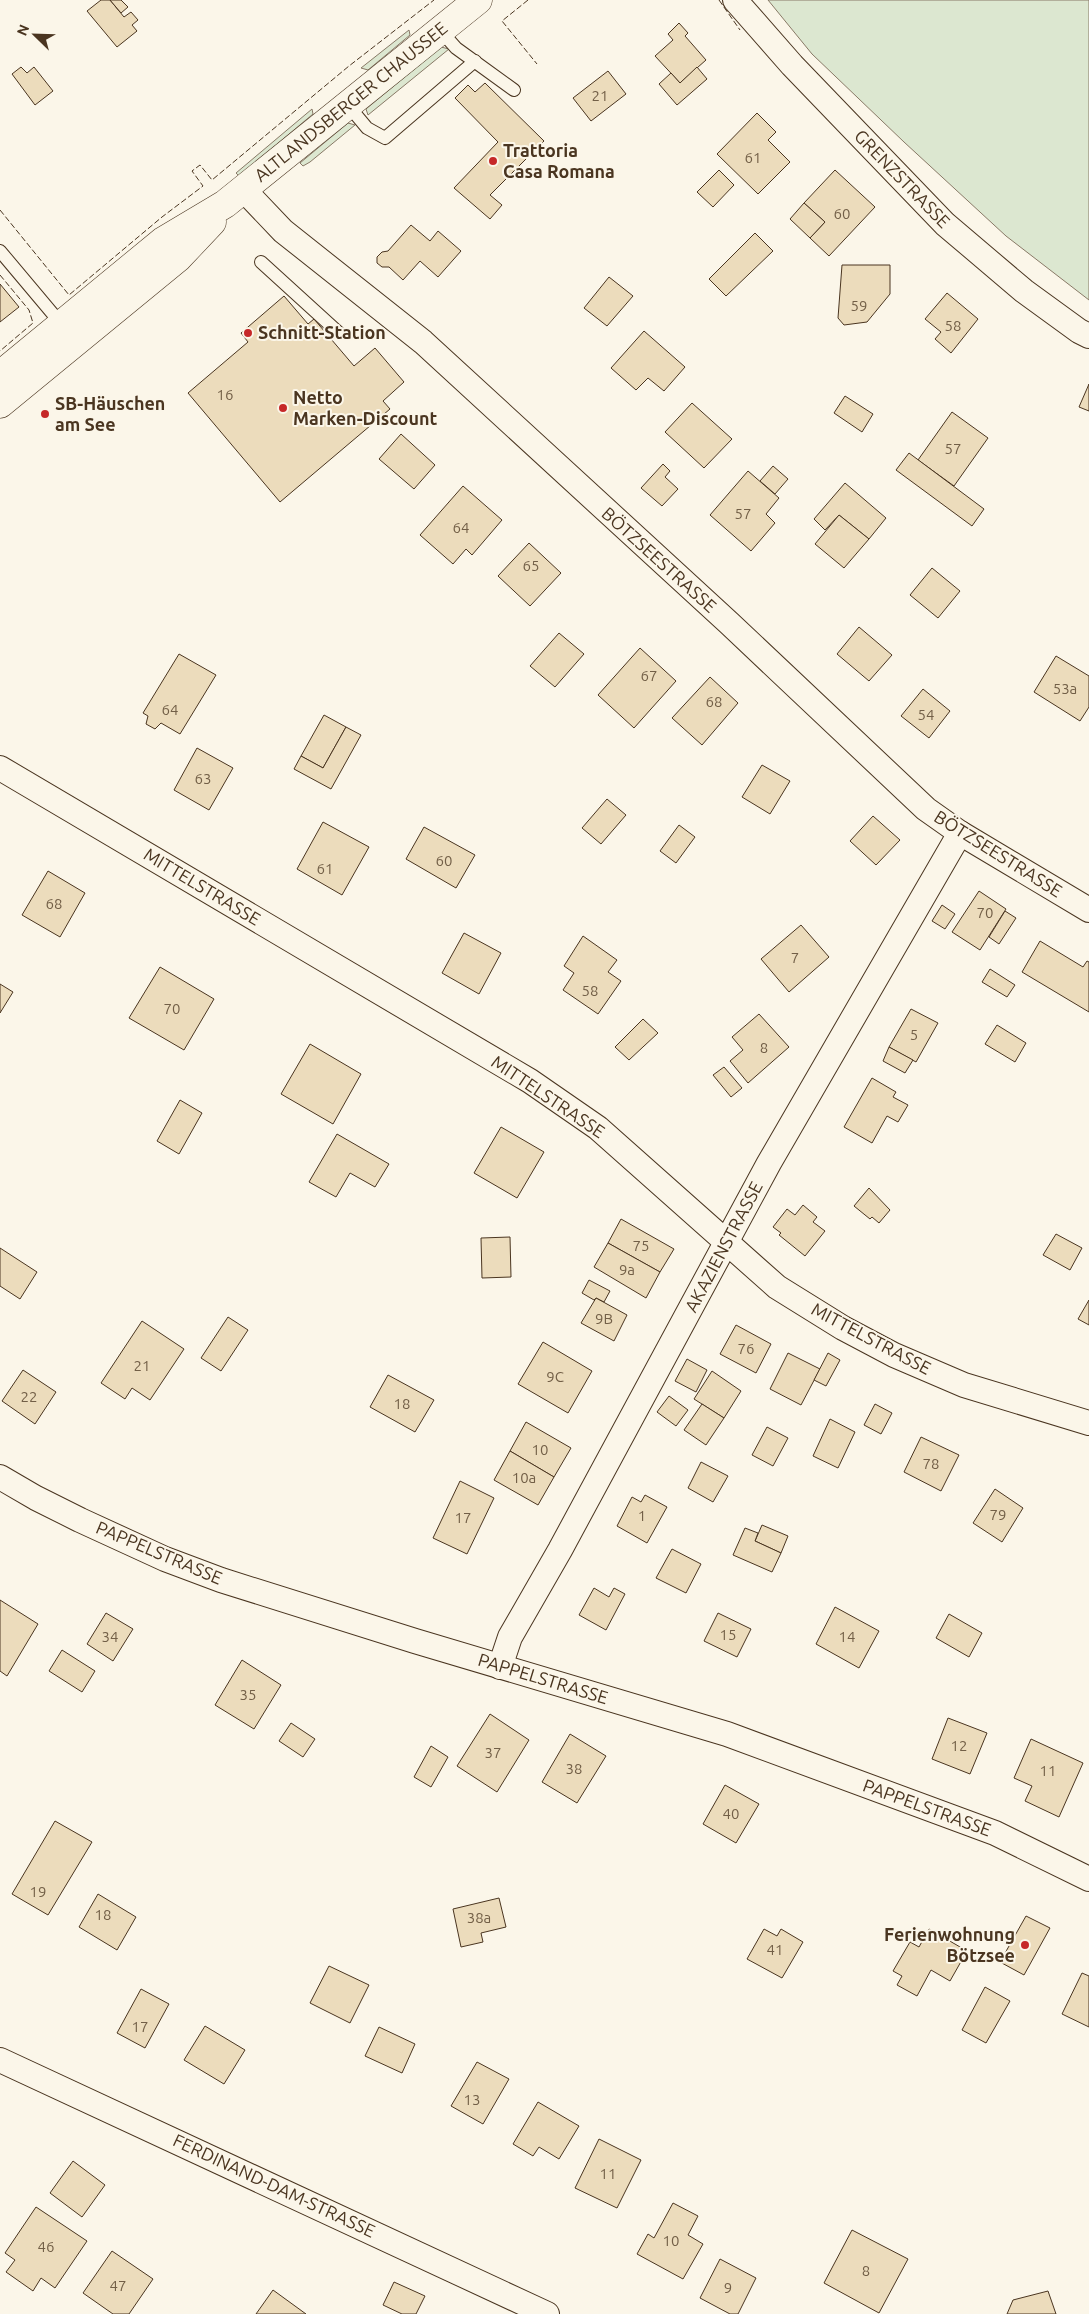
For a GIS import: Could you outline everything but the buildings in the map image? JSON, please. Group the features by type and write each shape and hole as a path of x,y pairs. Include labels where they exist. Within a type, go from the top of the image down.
{"main road":[{"name":"ALTLANDSBERGER CHAUSSEE","path":"0,375 69,333 178,258 234,197 478,0"},
{"name":"ALTLANDSBERGER CHAUSSEE","path":"0,404 69,333"}],"street":[{"name":"GRENZSTRASSE","path":"735,0 792,65 945,224 1024,292 1089,336"},
{"name":"BÖTZSEESTRASSE","path":"234,197 283,230 423,342 729,623 926,809 960,833 1089,910"},
{"name":"MITTELSTRASSE","path":"0,768 530,1081 598,1128 777,1287 843,1328 894,1355 964,1386 1089,1423"},
{"name":"AKAZIENSTRASSE","path":"500,1666 510,1637 560,1550 769,1164 960,833"},
{"name":"PAPPELSTRASSE","path":"0,1477 36,1498 165,1559 221,1580 350,1621 728,1734 995,1833 1089,1879"},
{"name":"FERDINAND-DAM-STRASSE","path":"0,2060 547,2314"}],"lane":[{"path":"440,30 456,48 514,90"},
{"path":"347,104 367,128 385,138 475,61"},
{"path":"0,251 69,333"},
{"path":"261,262 339,333"}],"green space":[{"path":"768,0 1089,0 1089,300 1006,236 904,142 812,54"},
{"path":"409,30 410,35 368,70 361,68"},
{"path":"441,47 449,49 368,115 366,109"},
{"path":"312,109 313,114 239,176 236,173"},
{"path":"348,123 355,125 310,162 303,166 300,163"}],"fence":[{"path":"0,210 69,295 162,217 203,186 192,171 200,165 212,180 349,66 434,0"},
{"path":"528,0 502,21 537,64"},
{"path":"719,0 740,30"},
{"path":"0,275 29,310 33,323 0,351"}],"place":[{"name":"Trattoria Casa Romana","path":"493,161"},
{"name":"Schnitt-Station","path":"248,333"},
{"name":"Netto Marken-Discount","path":"283,408"},
{"name":"SB-Häuschen am See","path":"45,414"},
{"name":"Ferienwohnung Bötzsee","path":"1025,1945"}]}
